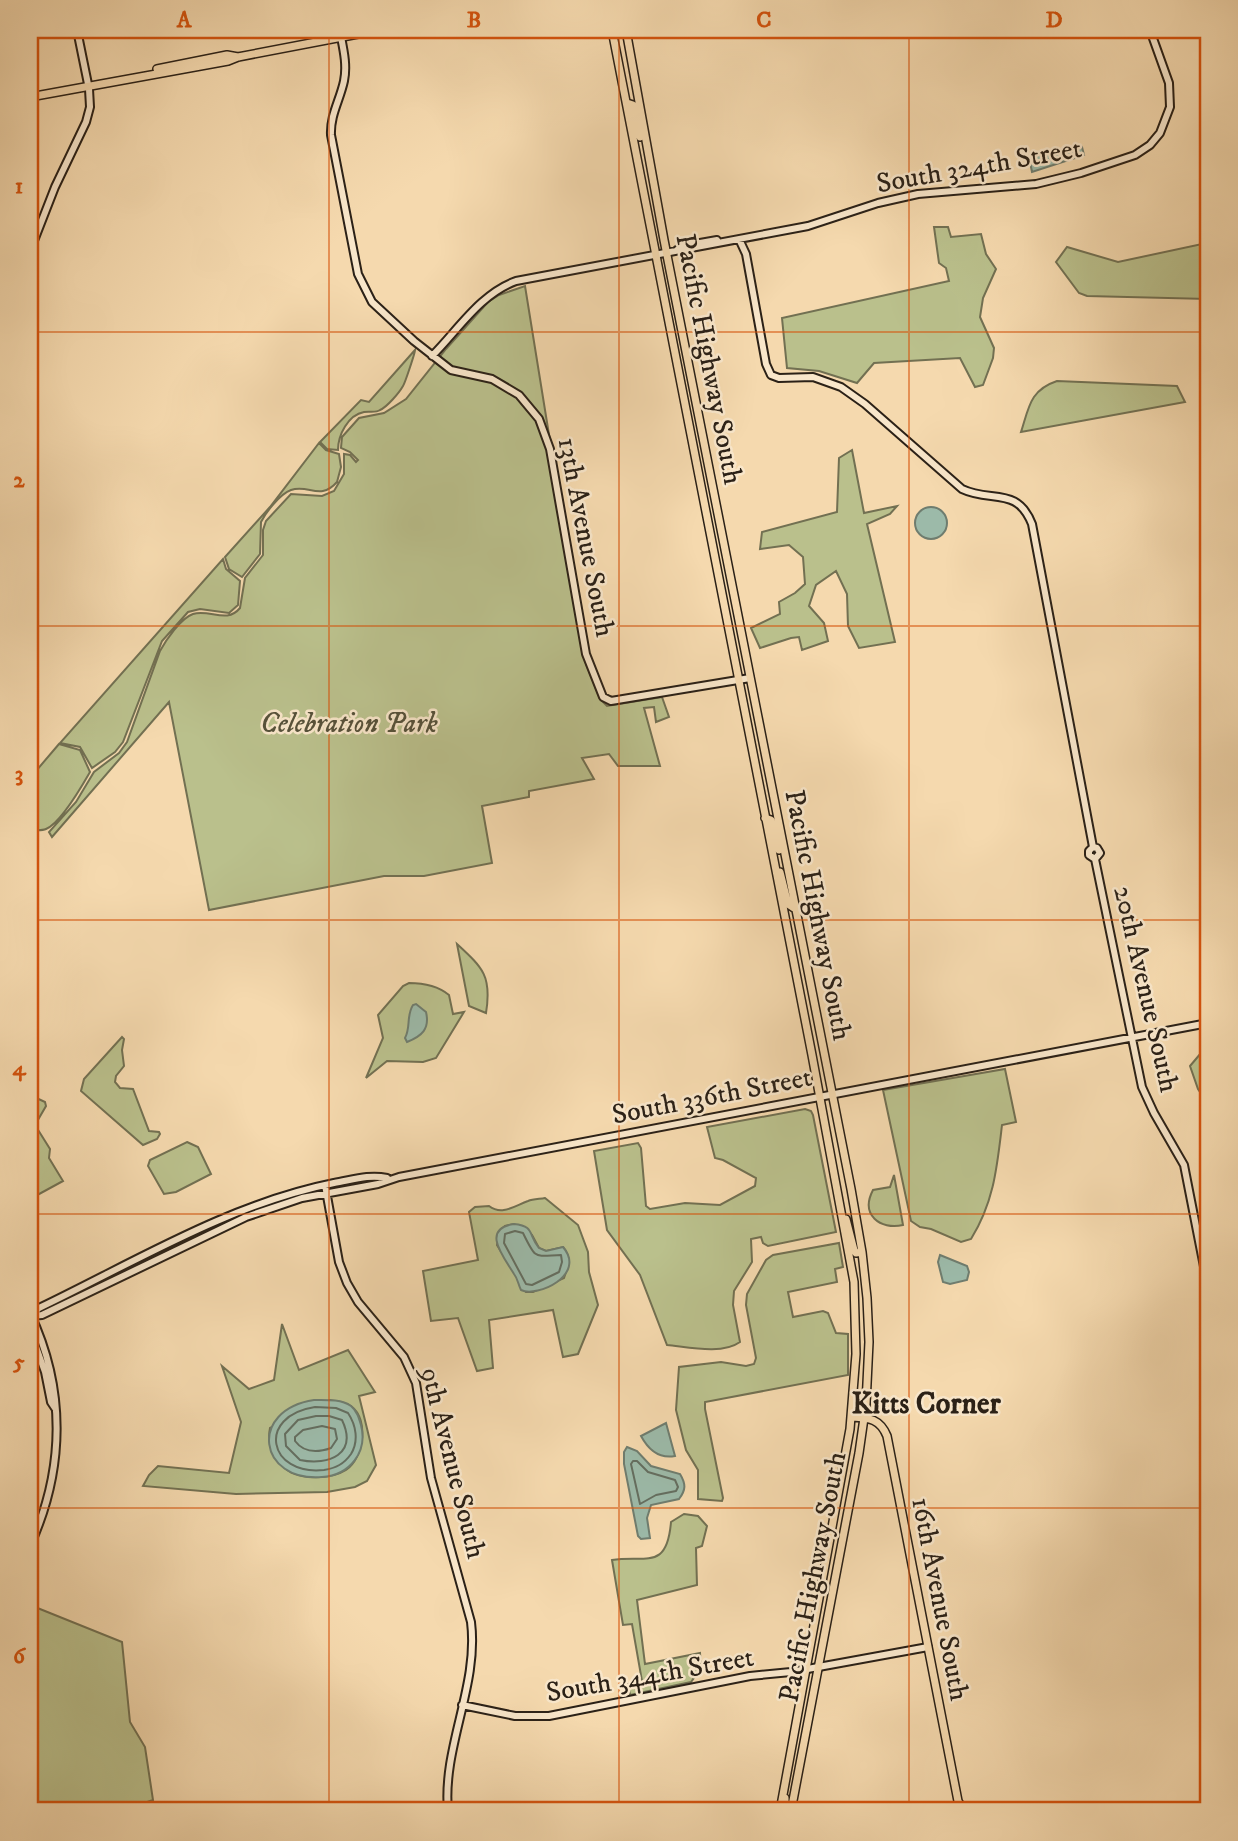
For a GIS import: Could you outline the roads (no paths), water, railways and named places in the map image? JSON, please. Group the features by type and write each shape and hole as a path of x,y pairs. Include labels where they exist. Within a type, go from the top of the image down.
{"main road":[{"path":"88,85 99,80 227,55 236,56 379,30"},
{"name":"Pacific Highway South","path":"612,30 820,1096 850,1259 855,1301 856,1376 852,1417 783,1794 786,1804 782,1811"},
{"name":"Pacific Highway South","path":"626,30 650,167 862,1252 869,1342 865,1418 791,1811"},
{"path":"30,97 204,66 229,61 236,56"},
{"path":"144,76 184,64"},
{"path":"627,103 633,105 645,157 650,167"},
{"path":"765,818 771,820 777,846 786,867"},
{"path":"772,852 788,904 794,908"},
{"path":"840,1205 850,1229 854,1250 856,1253 862,1252"},
{"path":"852,1417 865,1418"},
{"name":"16th Avenue South","path":"865,1418 880,1423 887,1436 958,1801 964,1811"},
{"path":"954,1811 958,1801"}],"street":[{"path":"30,251 90,107 77,30"},
{"name":"South 324th Street","path":"432,356 488,296 506,285 677,250 684,246 734,237 752,237 817,224 878,203 918,194 1023,186 1081,173 1135,155 1145,149 1160,133 1171,99 1169,83 1150,30"},
{"name":"13th Avenue South","path":"341,37 346,72 333,113 331,135 358,274 364,290 376,307 432,356 454,371 487,378 506,386 525,400 539,419 550,449 586,654 603,696 611,701 738,680"},
{"path":"745,252 752,237"},
{"path":"739,239 745,252"},
{"name":"20th Avenue South","path":"745,252 766,364 771,375 779,378 813,377 841,387 953,483 971,493 1006,497 1026,512 1032,524 1093,847 1100,852 1095,859 1142,1087 1184,1165 1208,1287"},
{"path":"738,680 750,678"},
{"name":"South 336th Street","path":"31,1314 43,1315 246,1217 290,1201 378,1184 389,1179 1208,1023"},
{"name":"South 336th Street","path":"31,1314 226,1216 281,1196 326,1185 375,1175 389,1179"},
{"name":"9th Avenue South","path":"326,1185 339,1262 346,1283 358,1302 404,1357 418,1388 430,1478 471,1622 472,1651 448,1769 448,1811"},
{"path":"30,1546 51,1487 57,1401 53,1374 31,1314"},
{"path":"30,1330 55,1408"},
{"name":"South 344th Street","path":"462,1705 515,1716 549,1716 750,1676 805,1670 928,1647"}],"water":[{"path":"1082,147 1084,155 1032,172 1029,157"},
{"path":"931,507 942,512 947,523 942,534 931,539 920,534 915,523 920,512"},
{"path":"416,1004 426,1012 427,1023 421,1034 407,1042 405,1038 410,1013"},
{"path":"514,1224 528,1229 539,1248 546,1251 563,1247 569,1257 569,1267 557,1282 538,1291 521,1290 496,1238 504,1227"},
{"path":"940,1255 967,1266 967,1280 950,1284 943,1282 938,1262"},
{"path":"314,1400 333,1400 351,1406 361,1425 362,1444 355,1460 341,1472 322,1477 301,1476 284,1468 274,1457 269,1444 271,1430 278,1417 293,1406"},
{"path":"666,1423 675,1456 664,1456 655,1452 641,1436"},
{"path":"627,1447 637,1451 651,1466 680,1474 684,1484 679,1499 651,1505 647,1518 650,1538 641,1539 638,1536 624,1464"}],"district":[{"name":"Kitts Corner","path":"926,1404"}],"park label":[{"name":"Celebration Park","path":"349,723"}]}
